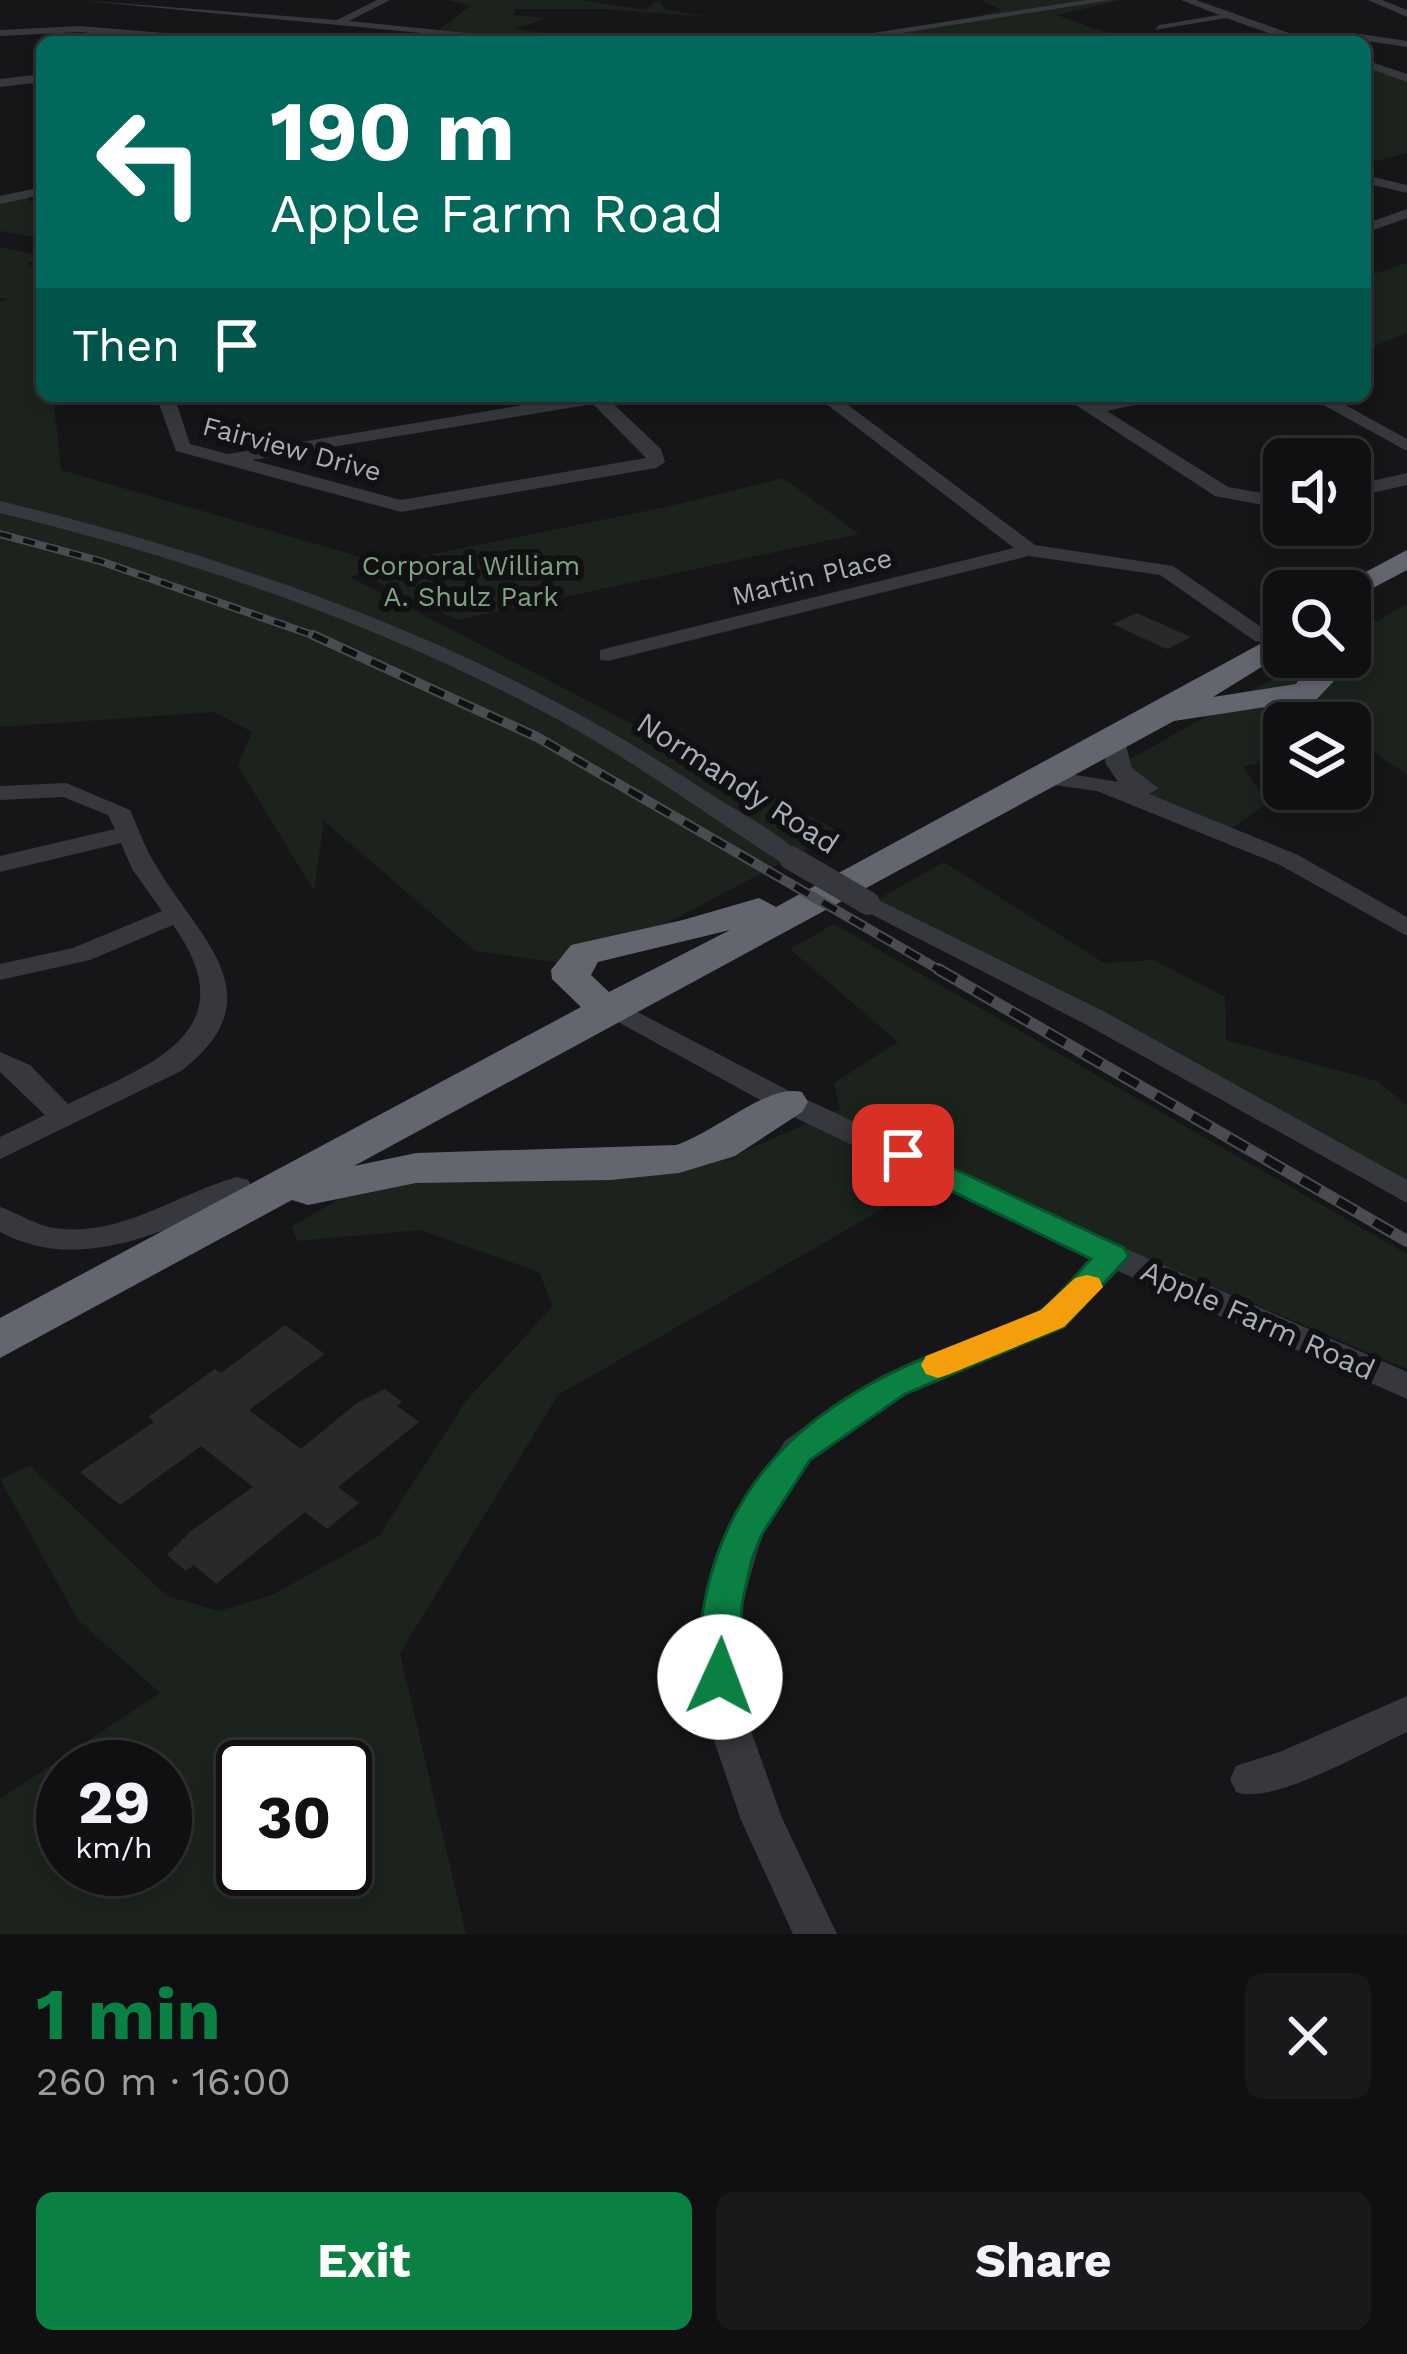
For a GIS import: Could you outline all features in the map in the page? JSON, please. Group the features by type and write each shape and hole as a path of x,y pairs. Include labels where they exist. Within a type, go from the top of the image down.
{"highway":[{"path":"1371,578 1407,559"},
{"path":"1371,595 1407,575"},
{"path":"0,1340 208,1228 759,909 1263,651"},
{"path":"0,1316 237,1187 603,1002 772,927 1162,714 1263,653"},
{"path":"1162,714 1306,692 1317,678"},
{"path":"208,1228 298,1193 380,1172 478,1164 611,1166 679,1160 720,1146 787,1102"}],"street":[{"path":"82,0 487,36"},
{"path":"339,22 385,0"},
{"path":"861,36 1107,0"},
{"path":"1186,0 1287,36"},
{"path":"1373,0 1407,14"},
{"path":"196,22 218,12"},
{"path":"1159,28 1232,16"},
{"path":"0,32 80,29 164,36 180,28"},
{"path":"1371,39 1404,42"},
{"path":"1371,65 1407,78"},
{"path":"0,83 36,79"},
{"path":"1371,180 1407,189"},
{"path":"0,200 36,192"},
{"path":"1371,227 1407,212"},
{"name":"Fairview Drive","path":"167,402 177,443 401,506 656,462 655,453 600,402"},
{"path":"227,459 565,402"},
{"path":"833,402 1029,550 1166,570 1263,631"},
{"path":"1080,402 1222,492 1263,499"},
{"path":"1091,409 1132,402"},
{"path":"1327,402 1407,446"},
{"path":"1371,487 1407,479"},
{"name":"Normandy Road","path":"0,507 208,560 409,637 590,729 868,903 1095,1018 1407,1193"},
{"name":"Martin Place","path":"608,655 1029,550"},
{"path":"1113,741 1115,764 1123,775 1142,787 1211,812 1222,822 1222,832"},
{"path":"1046,777 1102,784 1289,860 1407,928"},
{"path":"0,793 53,789 82,794 118,809 145,869 179,913 207,961 211,1020 188,1052 171,1065 0,1149"},
{"path":"0,864 131,833"},
{"path":"0,972 81,954 179,913"},
{"name":"Apple Farm Road","path":"603,1002 787,1102 1113,1256 1407,1386"},
{"path":"0,1061 20,1071 63,1117"},
{"path":"0,1218 30,1235 71,1241 132,1230 237,1187"},
{"path":"815,1934 746,1780 723,1708 723,1604 746,1528 797,1451 835,1422 893,1385 1052,1319 1113,1256"},
{"path":"1250,1779 1291,1766 1407,1713"}],"green space":[{"path":"448,0 582,0 645,10 658,0 666,10 711,17 517,9 512,15 547,18 516,29 568,36 463,36 439,30 470,6"},
{"path":"981,0 1122,0 1056,15 1117,36 862,36 945,24 1002,10"},
{"path":"1371,66 1407,78 1407,153 1371,162"},
{"path":"22,195 36,205 36,237 0,231 0,196"},
{"path":"0,247 36,255 36,262 26,263 36,268 36,402 54,402 61,470 371,560 368,570 350,577 840,832 598,959 562,963 475,951 324,821 314,891 238,766 252,732 214,712 0,727 0,302 9,299 0,298"},
{"path":"1407,263 1407,333 1371,348 1371,275"},
{"name":"Corporal William A. Shulz Park","path":"783,478 859,534 458,620 369,578 379,565 666,507"},
{"path":"1407,604 1407,775 1371,750 1371,702 1263,702 1263,763 1243,766 1263,796 1263,806 1226,832 1143,792 1121,764 1275,678 1371,678 1371,624"},
{"path":"944,862 1104,963 1154,960 1225,997 1226,1040 1377,1081 1407,1105 1407,1185 877,900"},
{"path":"834,924 1407,1254 1407,1369 946,1173 558,1395 400,1653 466,1934 0,1934 0,1799 36,1775 36,1896 192,1896 192,1740 89,1740 160,1693 78,1620 0,1479 30,1466 167,1596 219,1611 272,1595 379,1536 466,1401 553,1306 539,1272 420,1230 298,1241 291,1227 360,1187 738,1154 840,1109 834,1083 898,1042 790,949"}],"building":[{"path":"1137,613 1191,637 1167,649 1112,624"},
{"path":"285,1325 325,1354 249,1410 301,1449 357,1403 385,1389 402,1402 397,1406 419,1422 338,1487 359,1503 327,1529 305,1512 216,1584 194,1565 186,1571 167,1555 191,1531 253,1487 201,1446 120,1505 80,1472 154,1422 148,1417 215,1369 221,1373"}],"railway":[{"path":"0,534 100,561 315,636"},
{"path":"315,636 321,638"},
{"path":"315,636 537,737 943,972"},
{"path":"938,969 1407,1241"}],"slow traffic":[{"path":"938,1365 1052,1319 1087,1287"}],"route":[{"path":"720,1677 723,1604 733,1559 746,1528 797,1451 893,1385 1052,1319 1113,1256 903,1155"}]}
